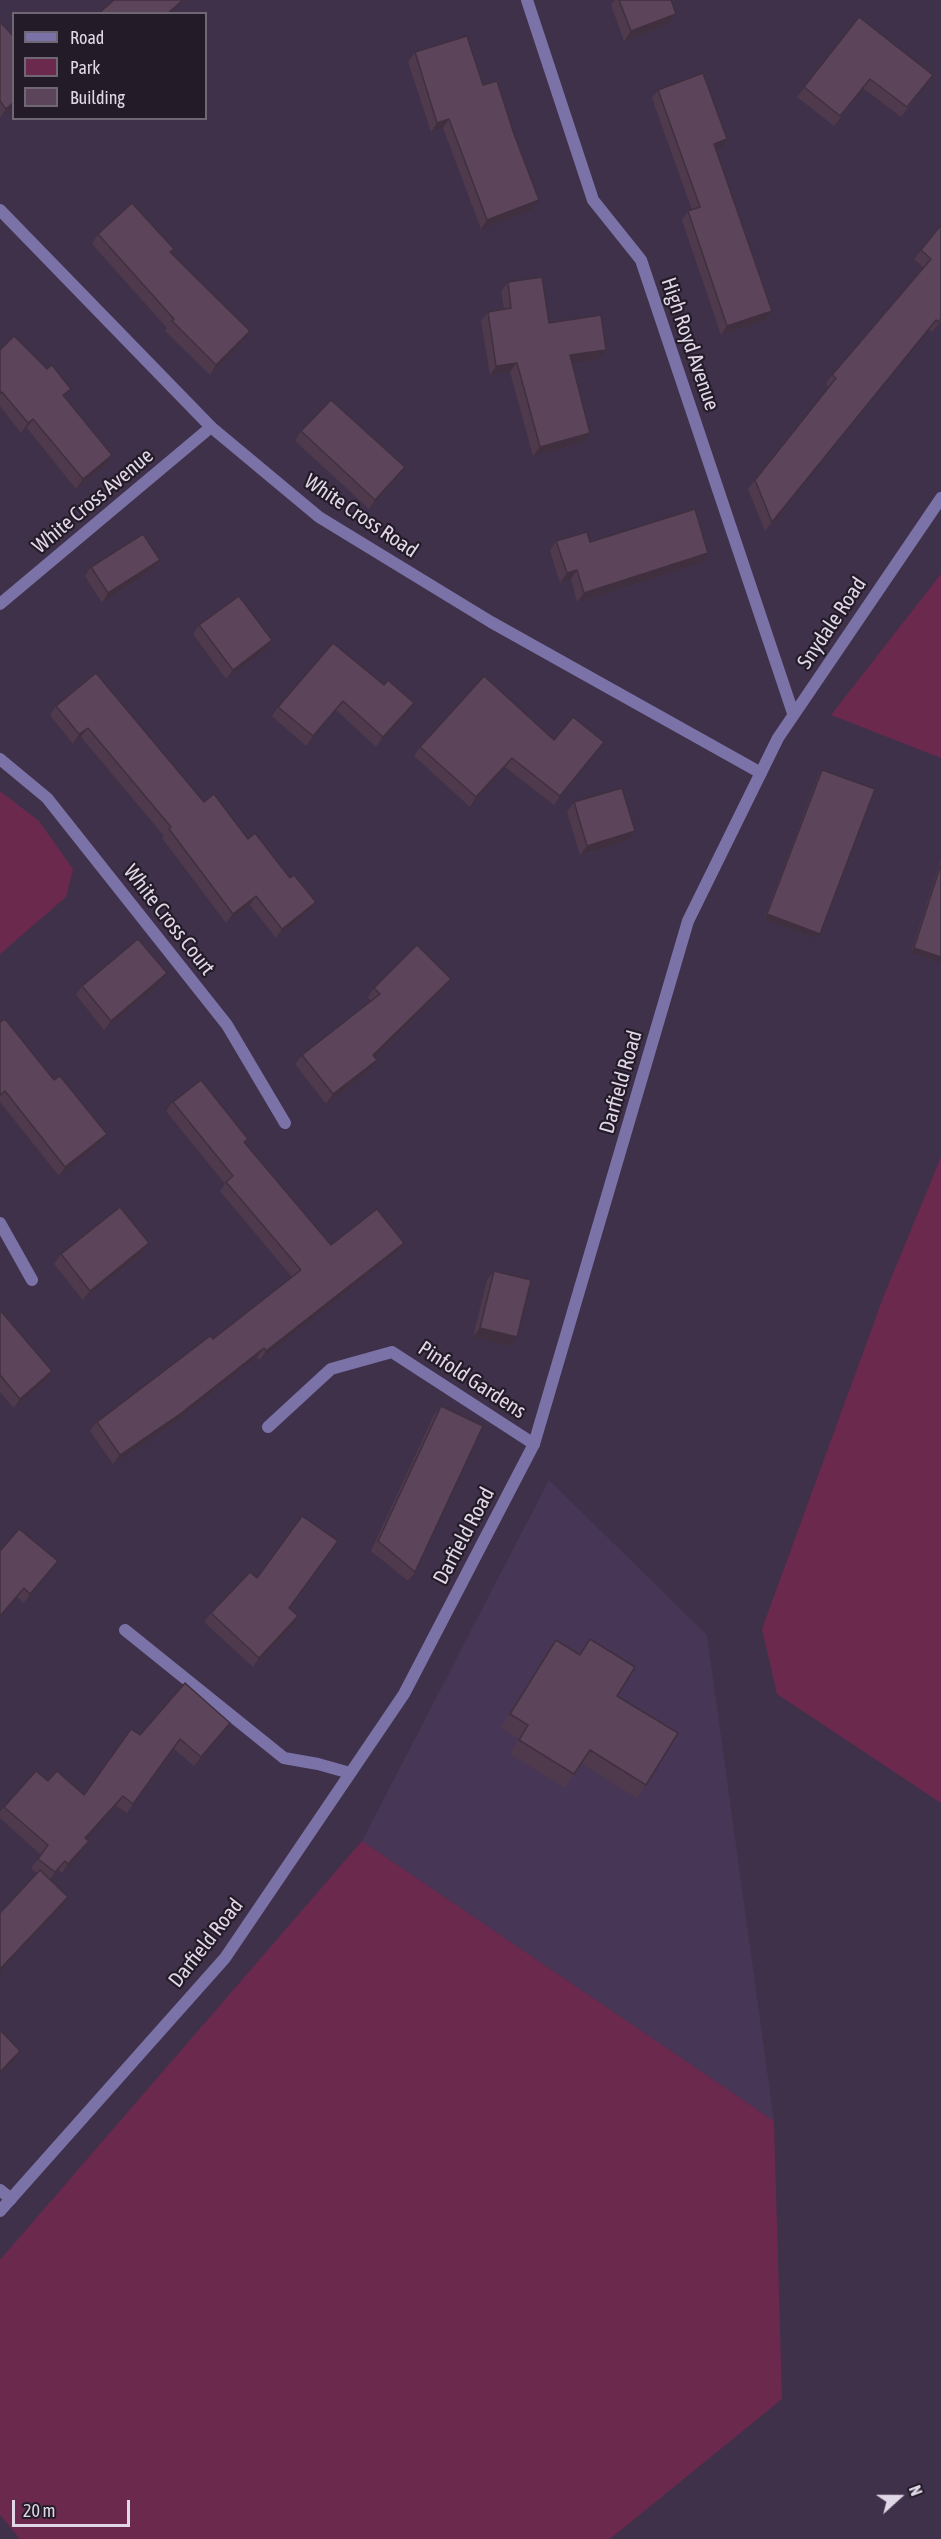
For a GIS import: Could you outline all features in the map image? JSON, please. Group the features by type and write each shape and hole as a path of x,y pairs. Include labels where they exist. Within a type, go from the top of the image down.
{"street":[{"name":"High Royd Avenue","path":"527,0 593,200 641,260 794,713"},
{"name":"White Cross Road","path":"0,210 211,427 319,517 491,622 761,773"},
{"name":"White Cross Avenue","path":"0,604 211,427"},
{"name":"Snydale Road","path":"761,773 794,713 941,498"},
{"name":"White Cross Court","path":"0,759 47,798 227,1025 285,1123"},
{"name":"Darfield Road","path":"0,2211 225,1958 404,1694 534,1444 688,921 761,773"},
{"path":"0,1223 32,1280"},
{"name":"Pinfold Gardens","path":"268,1427 331,1369 392,1352 534,1444"},
{"path":"125,1630 284,1758 350,1773"},
{"path":"0,2190 11,2199"}],"shaded area":[{"path":"549,1480 707,1635 774,2121 362,1841"}],"green space":[{"path":"941,574 941,758 831,715"},
{"path":"0,791 39,821 73,869 66,897 0,954"},
{"path":"941,1157 941,1803 777,1694 762,1629 883,1298"},
{"path":"362,1841 774,2121 782,2399 610,2539 20,2539 0,2515 0,2260"}],"building":[{"path":"114,0 183,0 169,12 100,12"},
{"path":"619,0 671,0 676,14 631,31"},
{"path":"859,17 933,75 907,107 870,79 840,116 804,87"},
{"path":"0,22 12,35 12,104 6,109 0,101"},
{"path":"467,36 483,85 497,81 539,200 487,220 449,119 437,123 415,52"},
{"path":"703,73 727,139 714,144 772,311 727,326 688,211 700,207 658,90"},
{"path":"132,203 174,249 170,252 250,331 216,365 172,321 174,319 98,234"},
{"path":"941,225 941,319 938,322 936,320 772,522 755,480 836,378 832,375 931,259 921,250"},
{"path":"542,277 549,323 601,315 606,350 570,355 590,433 540,447 517,363 496,366 488,312 511,308 508,282"},
{"path":"14,336 47,369 52,365 71,389 63,395 112,455 83,479 33,419 28,423 2,392 0,394 0,350"},
{"path":"331,400 405,467 375,500 301,431"},
{"path":"695,509 708,553 584,593 577,570 567,573 556,541 587,532 590,542"},
{"path":"143,534 160,560 108,593 91,567"},
{"path":"239,596 272,640 233,670 199,625"},
{"path":"333,643 384,685 388,680 414,703 383,737 343,701 313,736 278,707"},
{"path":"96,673 204,802 214,794 248,839 255,833 290,878 294,875 316,902 282,929 256,896 233,914 169,829 171,827 88,728 79,734 56,706"},
{"path":"484,676 554,740 573,717 604,742 560,796 512,758 476,797 420,747"},
{"path":"822,770 875,789 820,934 767,914"},
{"path":"622,788 635,831 587,846 574,802"},
{"path":"941,864 941,957 914,948"},
{"path":"138,939 167,973 111,1021 82,986"},
{"path":"417,945 451,979 373,1055 377,1060 333,1094 302,1055 380,994 374,988"},
{"path":"5,1019 54,1080 60,1076 107,1134 65,1167 5,1091 0,1095 0,1022"},
{"path":"201,1080 248,1139 244,1142 331,1245 377,1209 404,1243 266,1351 264,1348 180,1414 120,1455 97,1422 210,1336 213,1339 301,1270 226,1182 233,1176 173,1102"},
{"path":"120,1207 149,1243 90,1291 61,1254"},
{"path":"494,1271 531,1280 517,1337 480,1328"},
{"path":"0,1310 52,1371 20,1399 0,1375"},
{"path":"441,1406 483,1426 415,1572 378,1541"},
{"path":"302,1516 338,1541 289,1608 298,1616 259,1658 211,1613 250,1572 257,1578"},
{"path":"19,1529 58,1561 30,1594 24,1588 0,1616 0,1551"},
{"path":"590,1639 635,1667 617,1696 678,1733 646,1785 590,1750 574,1774 519,1740 528,1725 510,1714 556,1640 580,1655"},
{"path":"185,1683 230,1723 201,1757 180,1739 133,1804 123,1796 85,1838 89,1841 68,1864 65,1861 55,1872 38,1859 48,1845 4,1807 36,1771 48,1781 57,1771 84,1795 131,1729 140,1735"},
{"path":"40,1870 68,1897 0,1969 0,1913"},
{"path":"0,2030 20,2051 1,2071 0,2070"}]}
